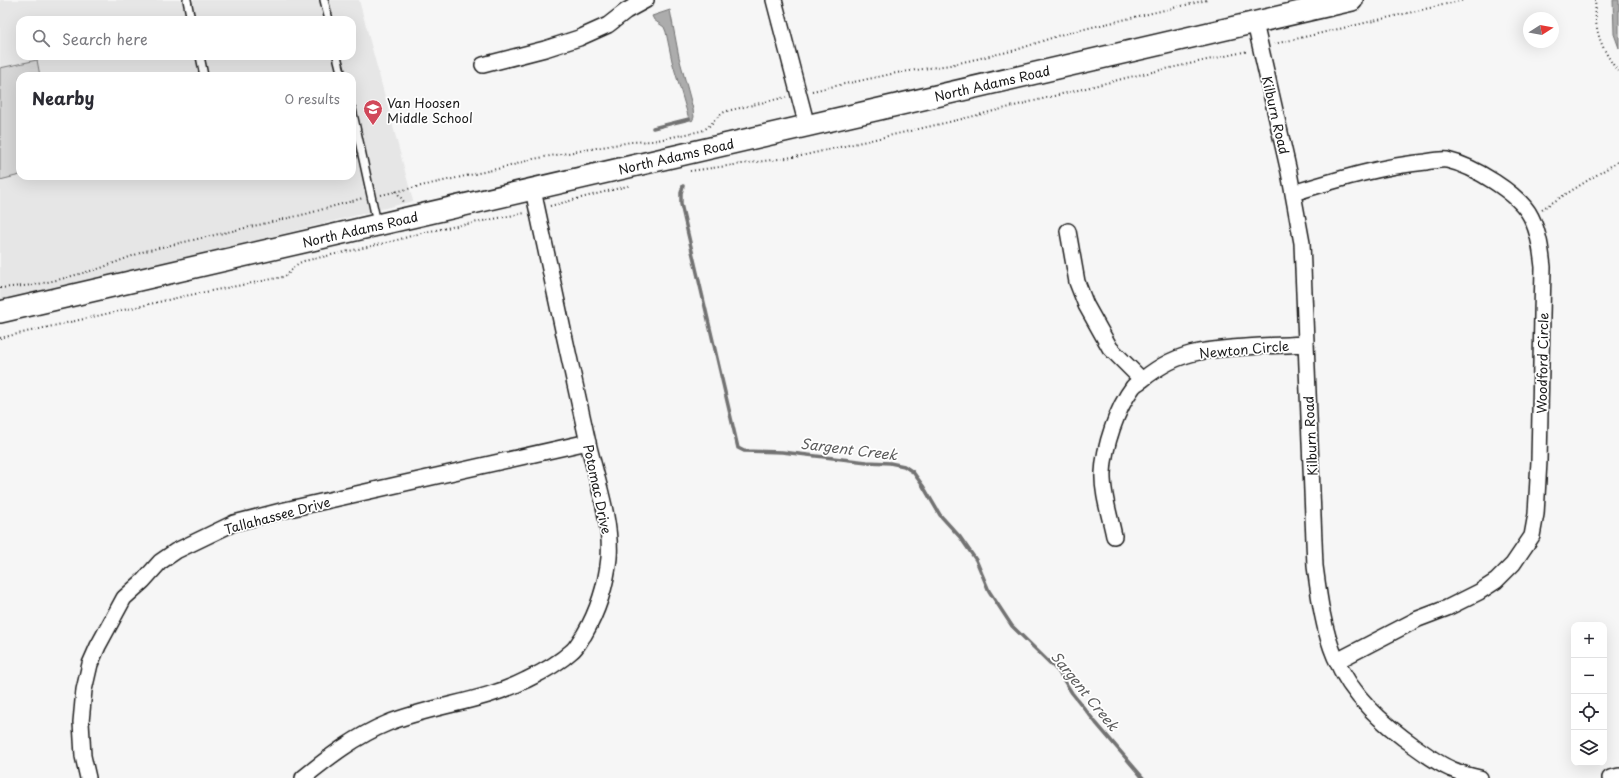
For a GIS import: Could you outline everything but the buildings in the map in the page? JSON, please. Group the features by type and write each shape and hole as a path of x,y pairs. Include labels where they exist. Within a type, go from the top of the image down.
{"main road":[{"name":"North Adams Road","path":"0,312 1352,0"}],"street":[{"path":"483,65 545,49 579,38 608,24 631,8 646,0"},
{"path":"774,0 807,126"},
{"name":"Kilburn Road","path":"1255,23 1293,193 1302,243 1315,566 1326,630 1337,661 1347,680 1364,703 1396,734 1450,769 1480,778"},
{"name":"Woodford Circle","path":"1293,193 1379,169 1414,163 1446,160 1477,172 1497,183 1510,194 1530,216 1540,241 1543,267 1544,281 1539,461 1536,514 1532,536 1513,564 1490,585 1447,608 1418,619 1337,661"},
{"name":"Potomac Drive","path":"302,778 326,758 357,738 388,723 434,709 476,699 518,685 546,670 574,650 592,622 599,605 606,578 609,556 609,531 532,190"},
{"path":"1068,231 1077,282 1086,305 1110,348 1142,380"},
{"name":"Newton Circle","path":"1114,536 1106,499 1103,474 1109,437 1120,411 1133,387 1156,368 1178,358 1198,352 1306,344"},
{"name":"Tallahassee Drive","path":"88,778 83,756 81,722 84,690 90,664 101,640 124,598 160,562 176,551 234,523 285,510 588,442"},
{"path":"1610,778 1619,776"}],"lane":[{"path":"187,0 190,16"},
{"path":"324,0 328,16"},
{"path":"201,60 203,72"},
{"path":"338,60 341,72"},
{"path":"356,136 377,225"}],"path":[{"path":"810,92 896,73 954,64 1016,50 1063,34 1206,0"},
{"path":"1270,44 1464,0"},
{"path":"1595,0 1597,28 1600,41 1619,72"},
{"path":"687,172 801,156 1134,76 1250,50"},
{"path":"385,194 510,166 533,159 631,142 653,141 701,131 708,127 718,116 727,111 790,96"},
{"path":"1530,216 1619,161"},
{"path":"554,205 635,184"},
{"path":"396,191 404,202"},
{"path":"0,288 34,285 68,278 102,268 145,251 306,214 350,203 359,199"},
{"path":"0,338 185,296 282,277 288,274 296,264 304,261 390,242 425,232 524,214"}],"shaded area":[{"path":"0,0 359,0 413,201 184,259 0,300"},
{"path":"1613,0 1619,0 1619,48 1614,34"},
{"path":"670,10 679,57 693,109 694,117 692,121 689,119 672,61 666,32 664,27 654,20 652,16"},
{"path":"37,60 39,72 16,72 16,176 0,180 0,68"}],"waterway":[{"path":"653,128 689,119"},
{"name":"Sargent Creek","path":"683,186 681,193 681,204 738,448 744,451 782,452 867,462 890,463 904,466 913,472 940,515 960,537 976,560 989,591 1012,626 1058,671 1072,693 1143,778"}],"place":[{"name":"Van Hoosen Middle School","path":"373,126"}]}
